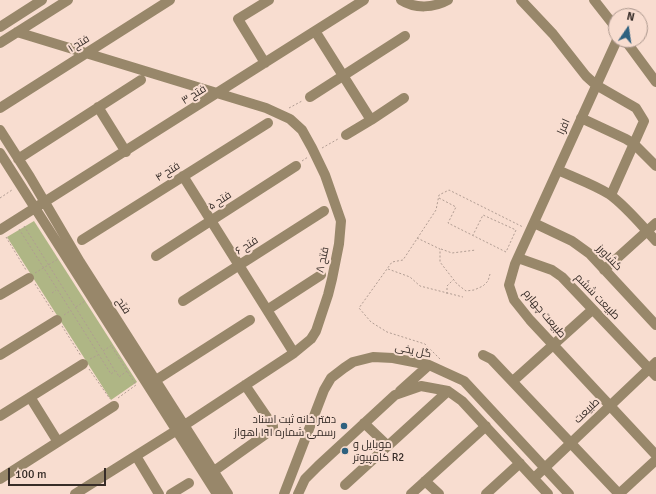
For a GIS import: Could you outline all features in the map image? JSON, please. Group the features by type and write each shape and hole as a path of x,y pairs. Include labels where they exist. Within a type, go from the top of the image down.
{"street":[{"path":"0,27 42,0"},
{"path":"0,43 68,0"},
{"name":"فتح ۱","path":"0,108 87,53 158,3 170,0"},
{"path":"265,63 238,19 268,0"},
{"name":"فتح ۳","path":"3,233 35,208 126,152 364,0"},
{"path":"401,0 407,4 421,6 434,6 448,0"},
{"path":"521,0 553,34 586,76 596,86 636,108 644,121 611,195"},
{"path":"594,0 608,18"},
{"path":"315,31 371,120"},
{"name":"فتح ۸","path":"17,32 219,93 266,108 290,119 302,130 312,148 325,175 341,221 339,244 328,295 316,331 311,339 294,353 181,428 76,494"},
{"path":"310,97 405,36"},
{"name":"افرا","path":"532,227 613,48"},
{"path":"631,48 656,82"},
{"path":"18,158 141,80"},
{"path":"346,135 404,98"},
{"path":"98,107 126,152"},
{"path":"581,118 634,144 656,166"},
{"name":"فتح ۴","path":"82,240 268,123"},
{"name":"فتح","path":"0,130 80,262 156,380 217,494"},
{"name":"فتح","path":"0,153 35,208 115,343 214,471 228,494"},
{"name":"فتح ۵","path":"156,256 296,166"},
{"path":"558,170 597,187 611,195 656,241"},
{"path":"183,176 294,353"},
{"name":"فتح ۶","path":"183,301 324,211"},
{"path":"604,270 656,223"},
{"name":"طبیعت چهارم","path":"532,227 518,258 509,285 514,300 530,320 656,455"},
{"name":"کشاورز","path":"532,227 572,241 590,254 656,325"},
{"name":"طبیعت ششم","path":"518,258 552,270 562,277 592,310 654,369"},
{"path":"267,310 321,274"},
{"path":"0,295 30,277"},
{"path":"513,381 592,310"},
{"path":"0,354 57,320"},
{"path":"156,380 250,320"},
{"path":"483,355 492,359 619,494 656,460"},
{"name":"گل یخی","path":"284,494 324,390 331,378 353,362 373,357 393,358 429,365 464,381 569,494"},
{"path":"0,416 84,363"},
{"path":"298,494 305,479 318,466 429,365"},
{"name":"طبیعت","path":"534,478 610,405 654,369"},
{"path":"214,471 273,429 273,426 245,385"},
{"path":"395,395 421,386 448,391 462,400 548,494"},
{"path":"345,485 448,391"},
{"path":"30,397 58,442"},
{"path":"0,479 58,442 114,402"},
{"path":"364,423 388,446"},
{"path":"411,494 486,426"},
{"path":"136,456 159,494"},
{"path":"486,494 520,463"},
{"path":"425,481 439,494"},
{"path":"171,494 189,483"}],"path":[{"path":"0,198 16,187"},
{"path":"440,359 425,344 387,332 371,322 359,308 392,262 403,260 436,210 439,195 449,190 532,227"},
{"path":"438,198 456,207 448,222 473,235 506,252 516,230 483,215 473,235"},
{"path":"27,223 23,226 115,371 119,376 127,371"},
{"path":"19,228 110,374 115,371"},
{"path":"3,233 84,363 114,402 136,385 127,371 115,343 103,351"},
{"path":"417,238 452,253 476,250"},
{"path":"439,248 440,262 457,284 466,291 474,290 483,286 488,281 490,274"},
{"path":"30,277 60,258"},
{"path":"387,268 410,277 420,286 463,297"},
{"path":"447,294 447,286 454,279"},
{"path":"52,293 57,289"},
{"path":"75,307 87,300"},
{"path":"85,333 90,330"},
{"path":"96,351 101,348"},
{"path":"84,363 98,355"},
{"path":"100,358 106,355"}],"green space":[{"path":"34,221 137,382 111,400 7,237"}],"place":[{"name":"دفتر خانه ثبت اسناد رسمی شماره ۱۹۱ اهواز","path":"344,426"},
{"name":"موبایل و کامپیوتر R2","path":"345,451"}]}
